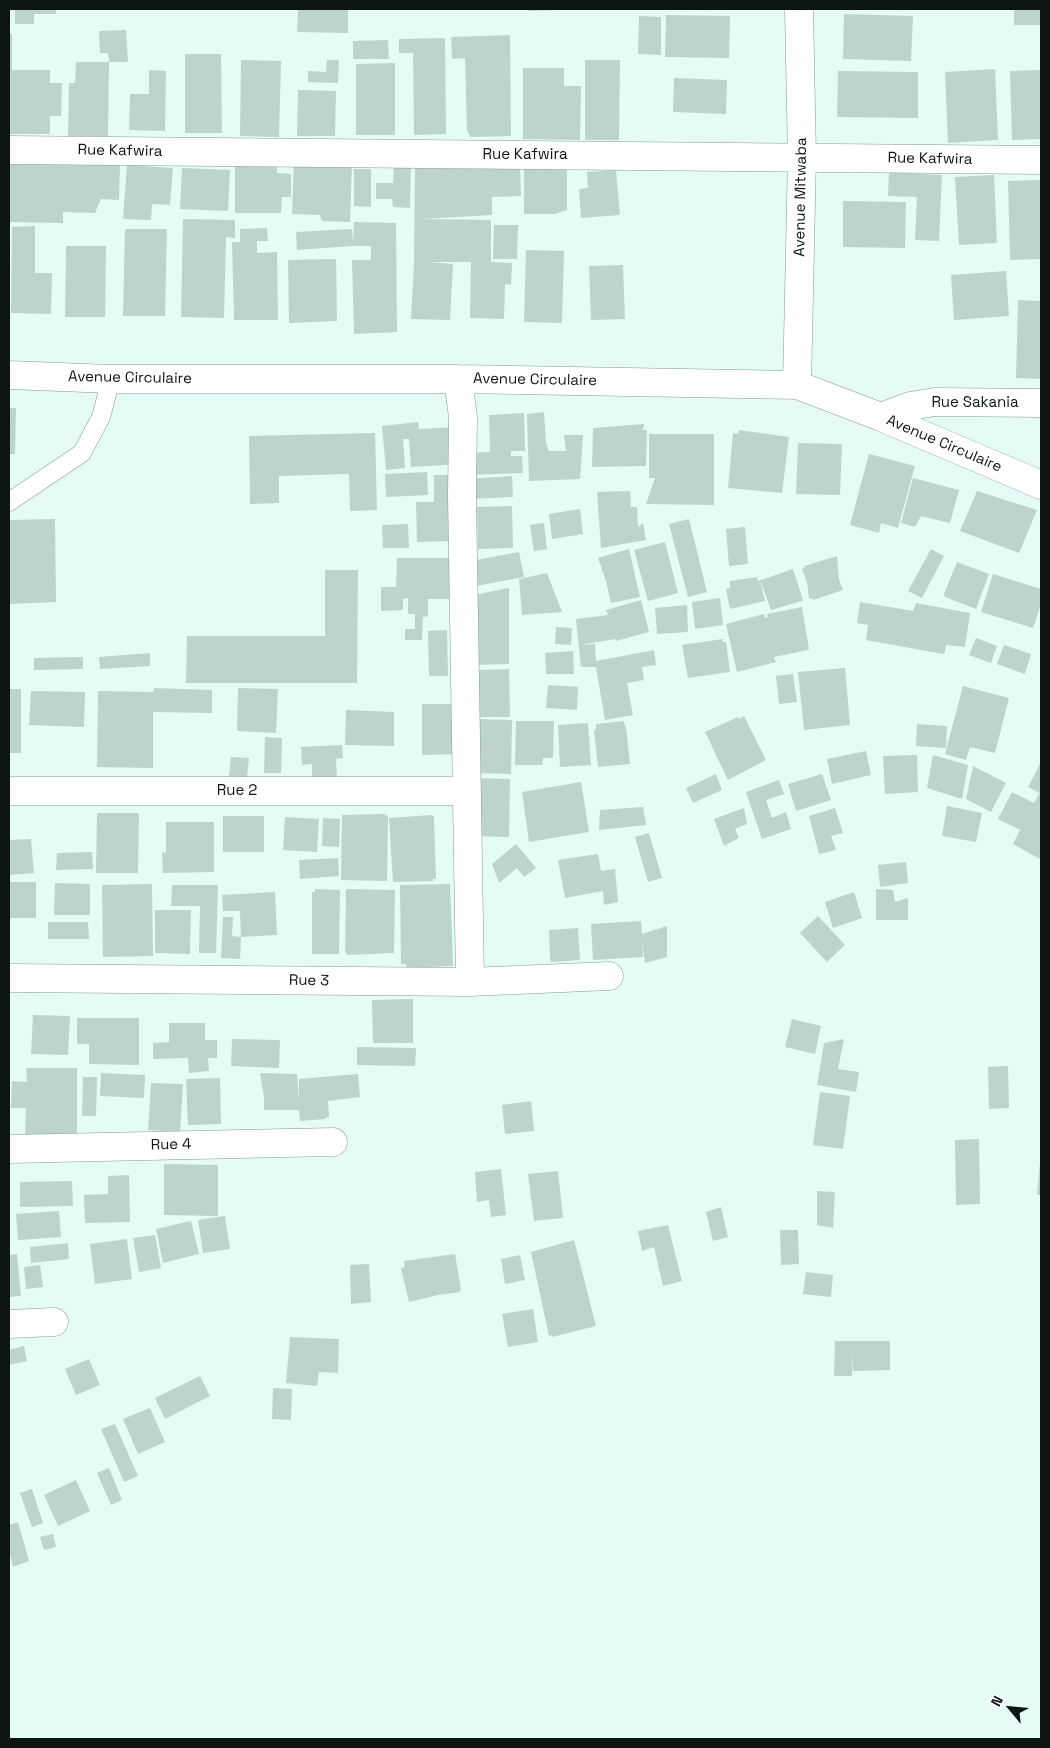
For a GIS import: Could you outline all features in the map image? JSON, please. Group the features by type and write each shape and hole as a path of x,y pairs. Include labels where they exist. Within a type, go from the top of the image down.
{"street":[{"name":"Avenue Mitwaba","path":"797,385 802,157 799,9"},
{"name":"Rue Kafwira","path":"9,150 1041,160"},
{"name":"Avenue Circulaire","path":"9,376 111,379 458,379 797,385 881,417 1041,485"},
{"path":"458,379 463,417 462,495 470,982"},
{"name":"Rue Sakania","path":"881,417 910,406 934,402 1041,403"},
{"name":"Rue 2","path":"9,791 466,791"},
{"name":"Rue 3","path":"9,978 470,982 609,976"},
{"name":"Rue 4","path":"9,1149 333,1142"},
{"path":"9,1324 54,1322"}],"lane":[{"path":"9,502 82,453 101,417 111,379"}],"building":[{"path":"15,9 56,9 56,14 34,14 34,24 15,24"},
{"path":"298,9 348,9 348,33 297,32"},
{"path":"528,9 564,9 564,10 528,11"},
{"path":"1014,9 1041,9 1041,25 1014,25"},
{"path":"844,14 913,16 911,61 843,59"},
{"path":"666,15 730,16 729,58 665,57"},
{"path":"639,16 661,17 661,55 638,54"},
{"path":"126,30 128,62 109,62 108,53 100,53 99,31"},
{"path":"9,34 12,34 12,70 50,70 50,83 62,83 61,116 50,116 50,134 9,134"},
{"path":"510,35 511,136 471,137 467,131 465,58 452,59 451,37"},
{"path":"445,38 446,134 414,135 413,53 399,53 399,39"},
{"path":"388,40 389,59 353,59 353,41"},
{"path":"185,54 221,54 222,133 185,133"},
{"path":"241,60 281,61 279,137 240,136"},
{"path":"327,60 339,60 338,83 308,82 308,71 326,72"},
{"path":"585,60 620,60 619,140 585,140"},
{"path":"76,62 109,62 108,136 68,136 69,83 75,83"},
{"path":"395,63 395,135 356,135 356,64"},
{"path":"523,68 564,68 564,86 581,86 580,140 523,139"},
{"path":"995,69 998,140 948,143 945,72"},
{"path":"149,70 166,71 165,131 129,130 130,94 149,94"},
{"path":"1041,70 1041,139 1012,140 1010,71"},
{"path":"838,71 918,72 918,118 837,117"},
{"path":"674,78 727,80 726,114 673,112"},
{"path":"298,90 336,91 335,136 297,136"},
{"path":"9,161 120,164 119,200 101,199 95,213 63,212 63,223 9,222"},
{"path":"294,162 352,164 350,222 322,221 320,215 292,214"},
{"path":"394,163 411,163 410,208 393,207 392,199 376,199 376,183 393,183"},
{"path":"235,164 277,165 277,173 291,174 291,197 282,197 281,213 235,213"},
{"path":"127,165 173,168 170,205 152,204 151,220 123,219"},
{"path":"520,167 521,196 492,197 492,215 422,219 491,220 491,262 512,263 511,285 505,284 504,319 470,318 471,262 428,262 453,264 450,320 411,319 415,168 469,169"},
{"path":"524,167 567,168 567,210 555,214 524,214"},
{"path":"182,168 230,170 228,211 180,209"},
{"path":"354,169 371,169 371,207 354,206"},
{"path":"616,170 620,215 581,218 579,189 588,188 587,172"},
{"path":"889,172 942,175 939,241 915,240 917,197 888,196"},
{"path":"994,175 997,243 959,245 955,177"},
{"path":"1041,180 1041,259 1010,260 1008,181"},
{"path":"843,201 906,202 905,248 843,247"},
{"path":"183,219 235,220 235,238 226,237 224,318 181,317"},
{"path":"354,222 396,223 397,332 354,334 352,260 371,260 371,246 297,250 296,232 352,229 353,243"},
{"path":"494,225 518,225 517,259 493,259"},
{"path":"35,226 35,273 52,273 51,314 11,313 12,227"},
{"path":"267,228 268,241 257,241 257,253 277,252 278,320 234,320 232,242 240,242 240,229"},
{"path":"125,229 167,229 165,316 123,316"},
{"path":"66,246 106,246 105,317 65,317"},
{"path":"526,250 564,251 562,323 524,322"},
{"path":"336,259 337,321 289,323 288,260"},
{"path":"623,265 625,319 591,320 589,266"},
{"path":"1006,271 1009,316 954,320 951,275"},
{"path":"1018,300 1041,301 1041,379 1016,378"},
{"path":"9,408 16,408 15,454 9,454"},
{"path":"544,412 546,443 549,451 566,451 564,435 583,435 580,479 529,481 527,414"},
{"path":"524,413 525,451 511,451 511,456 522,456 523,473 470,475 469,453 490,452 489,415"},
{"path":"418,422 419,429 457,427 459,464 411,467 409,439 403,439 405,468 386,470 382,426"},
{"path":"644,424 643,430 647,430 646,466 592,467 593,428"},
{"path":"739,430 789,437 782,493 728,488 733,433 738,434"},
{"path":"375,433 377,510 350,511 349,474 279,476 279,503 250,504 249,436"},
{"path":"649,434 714,434 714,505 646,504 655,478 649,478"},
{"path":"798,443 842,444 840,495 796,494"},
{"path":"869,454 915,466 898,528 881,523 879,533 850,525"},
{"path":"427,472 428,495 386,497 385,474"},
{"path":"434,475 450,475 451,541 417,542 416,502 434,502"},
{"path":"512,476 513,497 468,499 467,479"},
{"path":"913,478 959,490 950,523 921,516 915,527 901,523"},
{"path":"630,491 631,507 637,507 638,527 643,523 646,540 601,548 597,492"},
{"path":"977,491 1037,510 1019,553 960,531"},
{"path":"512,506 513,548 478,549 477,507"},
{"path":"580,509 583,534 552,539 549,514"},
{"path":"55,519 56,602 9,604 9,520"},
{"path":"689,519 707,592 688,597 669,524"},
{"path":"544,523 547,549 534,551 530,525"},
{"path":"408,524 409,548 383,548 382,525"},
{"path":"745,527 748,564 729,566 726,529"},
{"path":"665,542 678,593 648,601 634,550"},
{"path":"629,549 640,597 611,603 598,558"},
{"path":"931,549 944,556 922,598 908,591"},
{"path":"519,552 524,577 476,586 471,561"},
{"path":"837,556 839,580 843,590 813,600 812,598 809,599 807,582 802,569 805,568 804,566"},
{"path":"397,558 450,558 450,599 428,599 428,616 423,617 422,640 405,640 405,629 415,629 415,614 408,614 408,598 403,599 403,610 381,611 381,587 396,587"},
{"path":"957,562 989,574 976,609 945,597 944,594"},
{"path":"793,569 803,600 771,610 760,580"},
{"path":"325,570 358,570 357,683 186,683 187,636 325,636"},
{"path":"547,573 562,612 522,615 519,579"},
{"path":"993,574 1041,589 1041,604 1033,628 981,612"},
{"path":"757,577 758,581 760,580 765,601 730,609 726,589 730,588 730,581"},
{"path":"509,588 509,664 475,665 474,595"},
{"path":"720,598 723,625 695,629 692,602"},
{"path":"641,600 649,632 616,641 615,639 580,645 595,644 596,661 654,650 656,665 642,667 644,680 627,683 633,715 605,720 596,667 581,667 576,619 608,615 606,610"},
{"path":"860,602 913,611 916,603 970,613 965,647 946,645 943,654 866,640 868,625 857,623"},
{"path":"687,605 688,632 657,634 655,608"},
{"path":"802,607 808,650 774,657 776,662 737,672 726,624 764,614 765,618 768,617 767,614"},
{"path":"556,627 572,628 571,645 555,644"},
{"path":"447,630 448,676 429,676 428,631"},
{"path":"976,638 997,646 991,663 969,655"},
{"path":"723,639 723,642 726,642 730,672 688,678 682,645"},
{"path":"1004,645 1031,654 1025,674 997,664"},
{"path":"573,651 574,674 546,674 545,653"},
{"path":"150,653 150,666 100,669 99,657"},
{"path":"83,657 83,669 34,670 34,658"},
{"path":"845,668 850,725 804,730 798,672"},
{"path":"509,669 510,717 478,717 478,670"},
{"path":"793,674 797,702 779,704 776,676"},
{"path":"548,685 578,687 577,710 546,708"},
{"path":"963,686 1009,698 995,753 970,747 966,760 945,754"},
{"path":"154,688 212,690 212,713 153,712 153,768 97,767 98,691 153,692"},
{"path":"238,688 278,689 276,733 237,731"},
{"path":"9,689 21,689 21,753 9,753"},
{"path":"31,691 85,692 84,727 29,725"},
{"path":"422,704 459,704 459,754 422,755"},
{"path":"346,710 394,712 394,746 345,745"},
{"path":"744,716 766,760 728,780 705,732"},
{"path":"477,719 512,720 511,774 476,773"},
{"path":"516,721 554,721 553,758 543,758 542,765 515,765"},
{"path":"624,721 630,764 598,767 594,730 596,730 596,724"},
{"path":"588,723 591,765 560,767 558,725"},
{"path":"917,724 947,726 946,748 916,746"},
{"path":"265,737 282,738 281,773 264,773"},
{"path":"342,745 343,758 336,759 337,779 312,781 312,764 302,765 301,747"},
{"path":"866,751 871,775 832,784 827,759"},
{"path":"917,755 918,792 885,794 883,756"},
{"path":"933,755 968,765 962,799 927,788"},
{"path":"231,757 249,758 247,777 229,776"},
{"path":"1041,762 1041,794 1028,787"},
{"path":"973,766 1006,783 991,812 966,799"},
{"path":"716,774 722,790 693,803 686,788"},
{"path":"822,774 831,800 796,811 788,784"},
{"path":"475,778 510,779 509,837 473,836"},
{"path":"779,780 784,794 766,800 772,818 786,812 791,829 762,839 746,792"},
{"path":"581,782 589,832 529,842 522,792"},
{"path":"1012,792 1034,803 1039,794 1041,795 1040,859 1013,844 1020,830 998,819"},
{"path":"947,806 982,813 976,842 942,836"},
{"path":"643,807 646,825 599,830 600,810"},
{"path":"744,808 747,824 735,829 739,838 724,846 714,819"},
{"path":"835,808 843,833 831,836 836,850 819,854 809,816"},
{"path":"97,813 139,813 138,873 96,873"},
{"path":"383,814 388,816 387,881 341,880 342,815"},
{"path":"432,815 434,817 436,879 433,879 433,881 393,882 389,818"},
{"path":"223,816 264,816 264,852 223,852"},
{"path":"285,817 319,819 317,852 283,850"},
{"path":"323,818 340,819 339,847 322,846"},
{"path":"166,822 214,822 214,872 163,873 162,852 166,853"},
{"path":"649,833 662,878 648,882 635,837"},
{"path":"31,839 34,873 9,875 9,840"},
{"path":"516,844 536,868 524,877 517,868 499,883 492,864"},
{"path":"92,852 93,869 56,870 57,853"},
{"path":"598,854 601,871 615,869 618,902 604,905 603,891 565,898 558,860"},
{"path":"338,858 339,876 300,879 299,860"},
{"path":"906,862 908,883 880,887 878,865"},
{"path":"9,882 36,882 36,918 9,918"},
{"path":"55,883 90,884 90,915 54,915"},
{"path":"152,884 153,956 103,957 102,885"},
{"path":"450,884 453,966 406,968 406,964 401,964 400,885"},
{"path":"172,885 218,885 216,953 199,953 200,906 171,906"},
{"path":"315,889 340,890 339,954 312,954 312,892 315,892"},
{"path":"347,889 395,890 394,953 347,955 345,950"},
{"path":"876,889 893,890 895,902 908,898 908,920 876,920"},
{"path":"275,892 277,935 241,937 240,911 223,911 222,895"},
{"path":"854,892 862,918 833,928 825,902"},
{"path":"155,910 191,910 190,954 155,953"},
{"path":"818,916 845,945 827,962 800,933"},
{"path":"223,917 233,917 232,936 241,937 240,959 221,958"},
{"path":"641,921 642,934 667,926 667,957 645,963 642,941 643,957 593,960 591,924"},
{"path":"48,922 88,922 89,939 48,939"},
{"path":"578,928 580,960 551,962 549,930"},
{"path":"413,999 413,1043 373,1043 372,1000"},
{"path":"33,1015 70,1016 68,1055 31,1054"},
{"path":"77,1018 139,1018 139,1065 89,1064 89,1044 77,1044"},
{"path":"792,1019 821,1026 815,1054 785,1047"},
{"path":"169,1023 205,1023 205,1040 217,1040 217,1058 208,1058 209,1071 189,1073 188,1058 153,1059 153,1043 169,1042"},
{"path":"232,1039 280,1040 279,1068 231,1066"},
{"path":"844,1039 838,1069 859,1072 856,1092 817,1085 824,1043"},
{"path":"357,1047 416,1048 415,1066 357,1065"},
{"path":"1008,1066 1009,1108 989,1109 988,1067"},
{"path":"26,1068 77,1068 77,1138 25,1138 26,1108 11,1108 12,1081 27,1082"},
{"path":"101,1073 145,1075 144,1098 100,1096"},
{"path":"260,1073 297,1074 299,1100 299,1079 358,1074 360,1097 328,1101 329,1117 326,1117 326,1119 300,1121 299,1110 264,1110"},
{"path":"83,1077 97,1077 96,1116 82,1116"},
{"path":"220,1078 221,1124 188,1125 186,1079"},
{"path":"151,1083 183,1084 180,1132 148,1130"},
{"path":"820,1092 850,1096 843,1149 813,1145"},
{"path":"531,1101 534,1131 505,1134 502,1105"},
{"path":"979,1139 980,1204 956,1205 955,1140"},
{"path":"1040,1162 1041,1195 1037,1195"},
{"path":"164,1164 218,1165 218,1216 164,1215"},
{"path":"501,1169 506,1215 491,1217 489,1200 477,1202 475,1172"},
{"path":"558,1171 563,1218 534,1221 528,1174"},
{"path":"129,1175 130,1222 85,1223 84,1195 108,1194 108,1176"},
{"path":"72,1181 73,1206 20,1207 20,1182"},
{"path":"817,1191 835,1192 833,1228 817,1225"},
{"path":"721,1207 728,1237 713,1241 706,1212"},
{"path":"59,1211 61,1237 18,1240 16,1214"},
{"path":"225,1216 230,1249 203,1253 198,1220"},
{"path":"191,1221 199,1254 163,1263 156,1229"},
{"path":"668,1225 682,1281 663,1286 654,1247 642,1251 638,1231"},
{"path":"780,1230 798,1230 799,1264 781,1265"},
{"path":"155,1235 161,1268 139,1272 133,1238"},
{"path":"127,1239 132,1279 95,1284 90,1244"},
{"path":"574,1240 596,1326 552,1337 552,1335 549,1336 531,1252"},
{"path":"68,1243 69,1259 31,1263 30,1247"},
{"path":"17,1254 21,1296 9,1297 9,1255"},
{"path":"455,1254 460,1292 409,1302 401,1268 405,1267 404,1261"},
{"path":"520,1255 525,1280 505,1284 501,1259"},
{"path":"369,1264 371,1302 351,1304 350,1265"},
{"path":"40,1265 43,1287 26,1289 24,1267"},
{"path":"806,1272 833,1275 831,1297 803,1294"},
{"path":"533,1309 538,1342 508,1347 502,1314"},
{"path":"290,1337 339,1339 338,1373 319,1372 317,1386 286,1383"},
{"path":"835,1341 890,1341 890,1370 853,1371 853,1350 852,1376 834,1376"},
{"path":"24,1346 27,1361 9,1365 9,1350"},
{"path":"89,1359 100,1385 76,1395 65,1369"},
{"path":"200,1376 210,1396 165,1419 155,1398"},
{"path":"273,1388 292,1389 291,1420 272,1419"},
{"path":"150,1408 165,1442 138,1454 123,1419"},
{"path":"115,1424 138,1476 124,1482 101,1429"},
{"path":"109,1468 122,1500 111,1505 97,1473"},
{"path":"76,1480 90,1511 58,1526 44,1495"},
{"path":"32,1489 43,1523 32,1527 20,1493"},
{"path":"18,1522 29,1561 13,1567 9,1550 9,1525"},
{"path":"53,1534 56,1547 44,1550 40,1537"}]}
